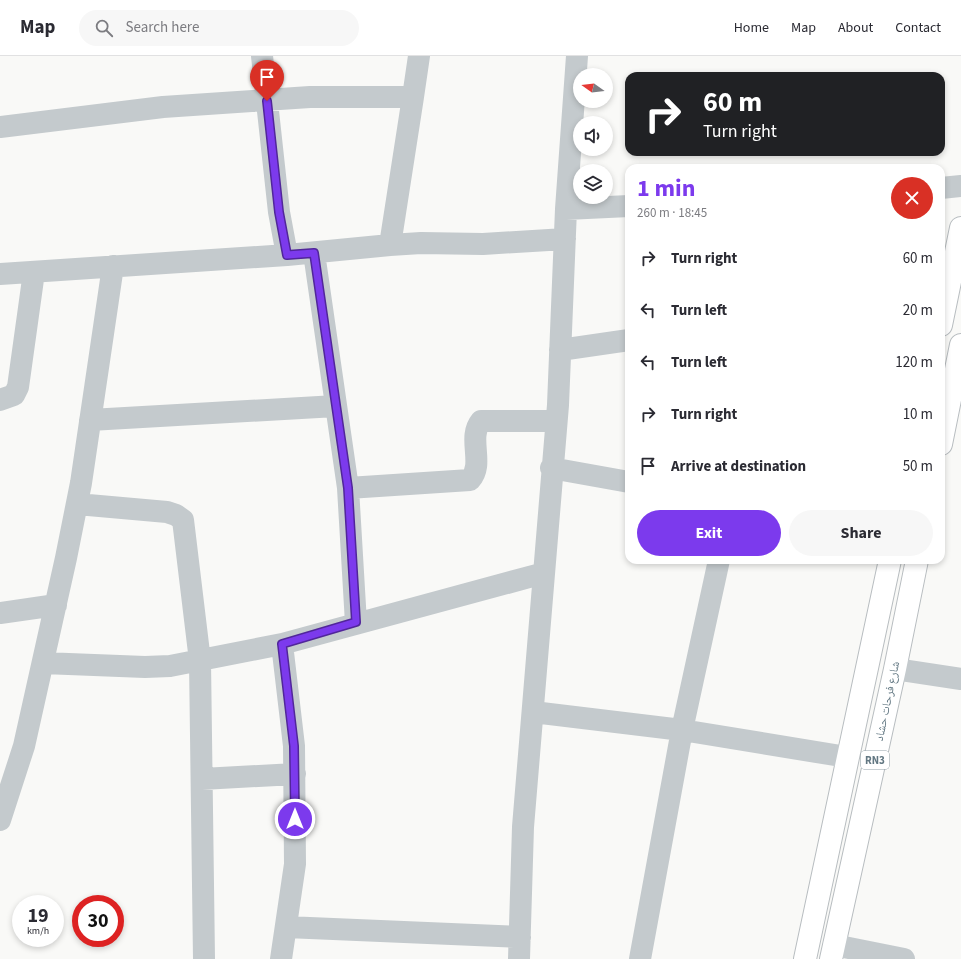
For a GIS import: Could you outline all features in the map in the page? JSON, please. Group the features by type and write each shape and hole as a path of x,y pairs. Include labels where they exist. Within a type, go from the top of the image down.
{"main road":[{"path":"945,293 961,228"},
{"path":"945,424 961,345"},
{"name":"RN3","path":"805,959 889,564"},
{"name":"شارع فرحات حشاد","path":"832,952 895,669 916,564"},
{"path":"883,589 910,594"}],"street":[{"path":"262,56 279,212 287,255"},
{"path":"390,245 419,56"},
{"path":"519,959 523,827 556,421 566,209 578,56"},
{"path":"0,127 163,107 310,97 413,97"},
{"path":"945,188 961,186"},
{"path":"566,209 625,206"},
{"path":"0,274 287,255 421,243 482,244 565,239"},
{"path":"314,253 348,488 356,622"},
{"path":"0,820 24,746 77,504 113,266"},
{"path":"0,400 14,395 18,387 34,272"},
{"path":"560,350 625,341"},
{"path":"90,420 336,406"},
{"path":"348,488 470,480 474,475 476,465 476,429 481,422 556,421"},
{"path":"551,468 625,481"},
{"path":"77,504 167,512 176,515 183,520 200,661 204,959"},
{"path":"640,959 682,730 718,564"},
{"path":"43,663 145,667 170,666 200,661 282,644 356,622 544,573"},
{"path":"0,613 56,604"},
{"path":"281,959 295,864 294,746 282,644"},
{"path":"895,669 961,679"},
{"path":"533,712 682,730 847,757"},
{"path":"202,779 295,774"},
{"path":"286,927 520,937"},
{"path":"832,952 904,959"}],"route":[{"path":"267,101 279,212 287,255 314,253 348,488 356,622 282,644 294,746 295,819"}]}
